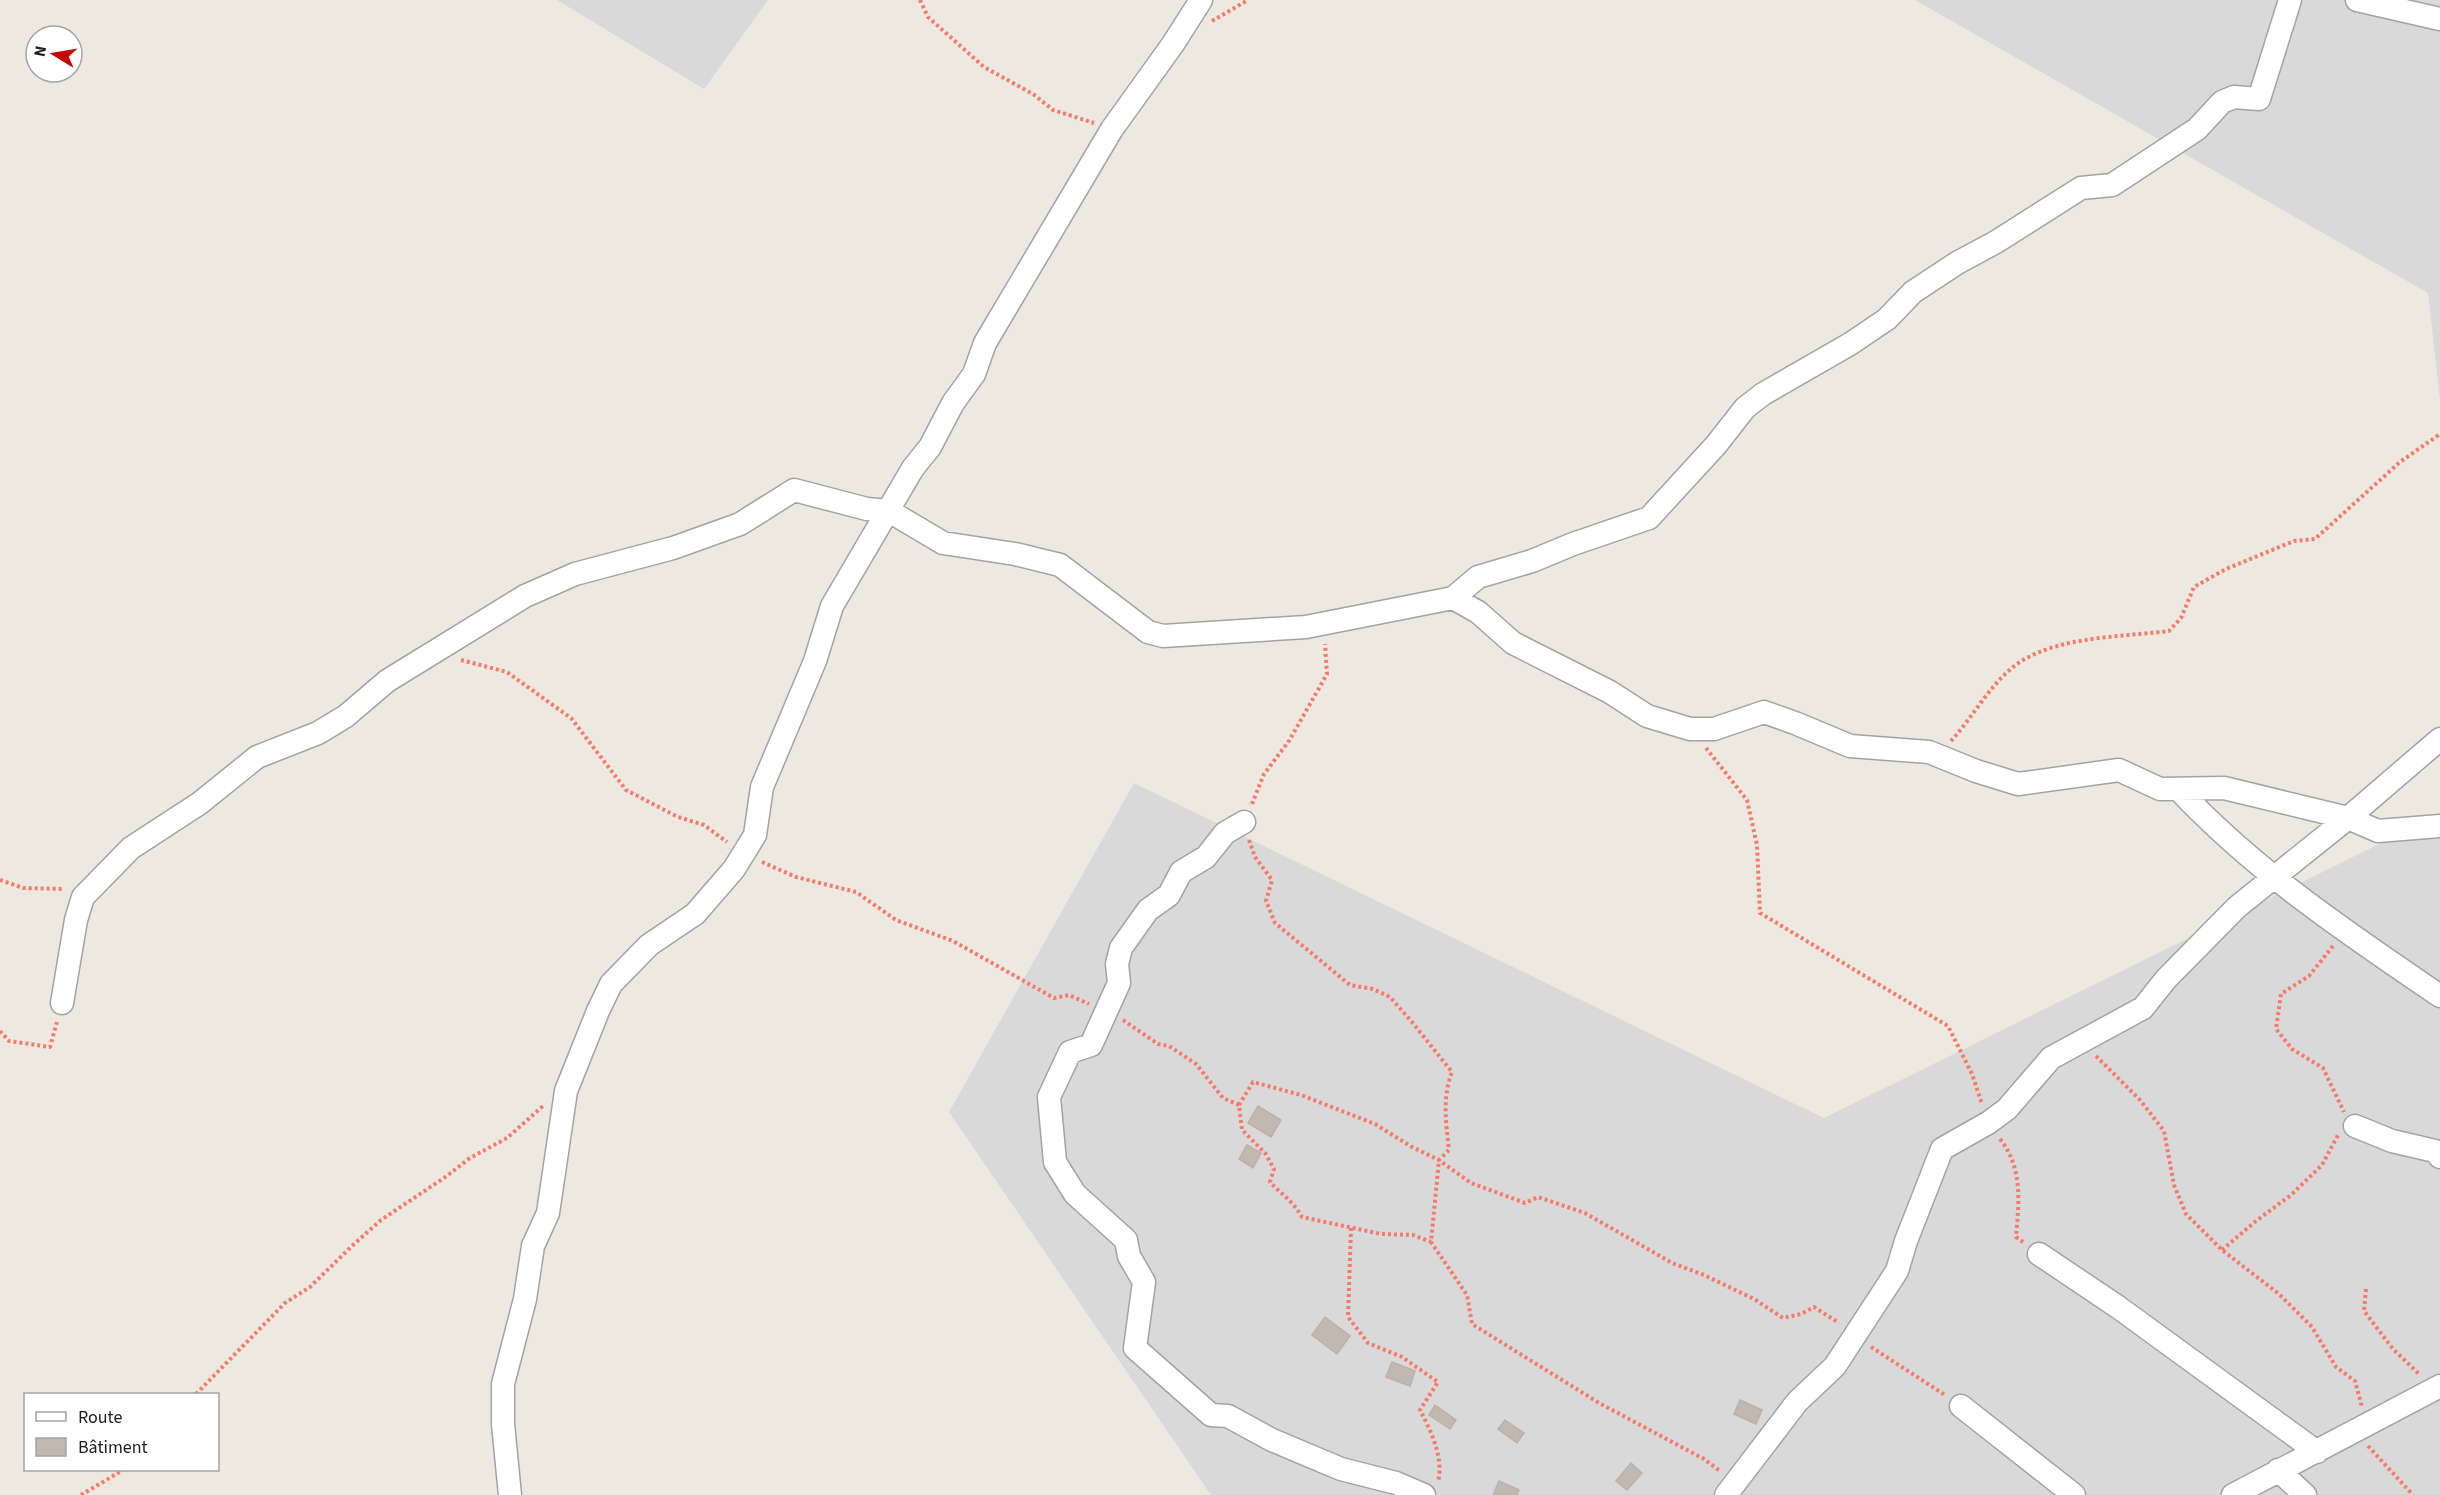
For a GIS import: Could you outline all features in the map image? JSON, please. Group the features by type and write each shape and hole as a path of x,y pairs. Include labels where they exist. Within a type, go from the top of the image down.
{"street":[{"path":"510,1495 503,1424 503,1384 525,1299 532,1246 548,1213 566,1091 584,1052 598,1011 611,984 649,945 695,914 734,869 755,836 762,787 815,661 832,606 913,468 930,447 953,403 974,374 985,344 1112,129 1173,44 1201,0"},
{"path":"62,1003 76,920 83,897 131,848 200,803 257,758 328,727 346,716 387,681 525,596 575,574 673,548 740,524 794,490 867,509 889,511 944,543 1015,554 1060,565 1148,632 1163,636 1306,627 1453,598 1478,577 1533,561 1573,544 1649,518 1716,445 1745,408 1763,394 1850,344 1887,319 1913,292 2081,188 2112,185 2197,129 2222,102 2234,97 2259,99 2290,0"},
{"path":"2357,0 2440,19"},
{"path":"1453,598 1478,612 1513,643 1610,692 1647,716 1690,729 1714,729 1764,712 1850,746 1929,752 1976,771 2018,784 2119,770 2160,789 2224,788 2348,818 2378,831 2440,826"},
{"path":"1730,1489 1797,1402 1835,1366 1897,1271 1906,1240 1942,1149 1988,1123 2007,1109 2051,1058 2143,1008 2166,979 2237,907 2348,818 2440,739"},
{"path":"2178,789 2214,827 2274,877 2345,932 2440,996"},
{"path":"1244,822 1225,833 1206,856 1181,872 1169,895 1148,910 1121,948 1117,964 1119,983 1091,1045 1070,1052 1049,1097 1055,1162 1074,1194 1125,1240 1129,1256 1144,1282 1136,1348 1211,1415 1228,1416 1272,1440 1341,1469 1430,1492"},
{"path":"2355,1126 2392,1141 2435,1152 2440,1156"},
{"path":"2039,1254 2118,1307 2317,1452"},
{"path":"2233,1495 2437,1388"},
{"path":"1961,1406 2074,1495"},
{"path":"2278,1470 2305,1495"}],"path":[{"path":"920,0 928,17 984,67 1034,94 1053,110 1112,129"},
{"path":"1929,752 1950,742 1997,683 2017,665 2039,652 2060,645 2169,631 2181,618 2194,587 2226,569 2294,541 2315,539 2400,462 2440,434"},
{"path":"1324,623 1327,674 1288,741 1264,774 1244,822 1255,857 1272,880 1266,901 1275,923 1350,985 1373,989 1390,997 1452,1072 1445,1088 1449,1150 1439,1160 1431,1242"},
{"path":"1690,729 1747,800 1757,845 1760,913 1948,1026 1972,1074 1988,1123 2006,1146 2016,1166 2019,1201 2016,1237 2039,1254"},
{"path":"0,880 23,888 74,889 83,897"},
{"path":"2222,1250 2291,1195 2322,1164 2338,1134 2355,1126 2341,1108 2323,1068 2292,1049 2276,1029 2281,994 2309,976 2345,932"},
{"path":"0,1031 9,1041 50,1047 62,1003"},
{"path":"1106,1012 1142,1032 1158,1044 1169,1046 1196,1064 1223,1098 1239,1105"},
{"path":"2084,1041 2140,1100 2164,1131 2174,1185 2186,1214 2222,1250 2279,1294 2312,1327 2336,1367 2355,1381 2361,1429 2413,1495"},
{"path":"1730,1489 1704,1459 1599,1403 1472,1324 1467,1295 1431,1242 1413,1234 1381,1234 1302,1217 1293,1201 1280,1193 1270,1182 1274,1169 1265,1153 1242,1130 1239,1105 1252,1082 1301,1095 1375,1124 1412,1147 1439,1160 1471,1183 1525,1203 1539,1197 1585,1213 1672,1263 1704,1275 1754,1299 1783,1318 1801,1314 1814,1307 1961,1406"},
{"path":"198,1393 285,1303 310,1287 381,1220 470,1158 507,1138 543,1106 566,1091"},
{"path":"1351,1228 1348,1317 1368,1343 1402,1357 1438,1382 1420,1410 1431,1432 1442,1469 1430,1492"},
{"path":"2366,1289 2364,1311 2394,1349 2437,1388"},
{"path":"81,1495 121,1471"}],"shaded area":[{"path":"557,0 768,0 704,89"},
{"path":"1915,0 2440,0 2440,401 2428,293"},
{"path":"1134,783 1824,1118 2440,814 2440,1495 1211,1495 949,1112"}],"building":[{"path":"1258,1106 1281,1120 1271,1137 1248,1123"},
{"path":"1247,1145 1261,1153 1253,1168 1239,1159"},
{"path":"1325,1317 1350,1336 1337,1354 1312,1335"},
{"path":"1392,1362 1415,1371 1410,1386 1386,1377"},
{"path":"1740,1400 1762,1410 1756,1424 1734,1414"},
{"path":"1435,1405 1456,1420 1450,1429 1429,1415"},
{"path":"1505,1420 1524,1433 1517,1443 1498,1429"},
{"path":"1631,1463 1642,1473 1627,1490 1616,1481"},
{"path":"1499,1481 1519,1490 1517,1495 1493,1495"}]}
